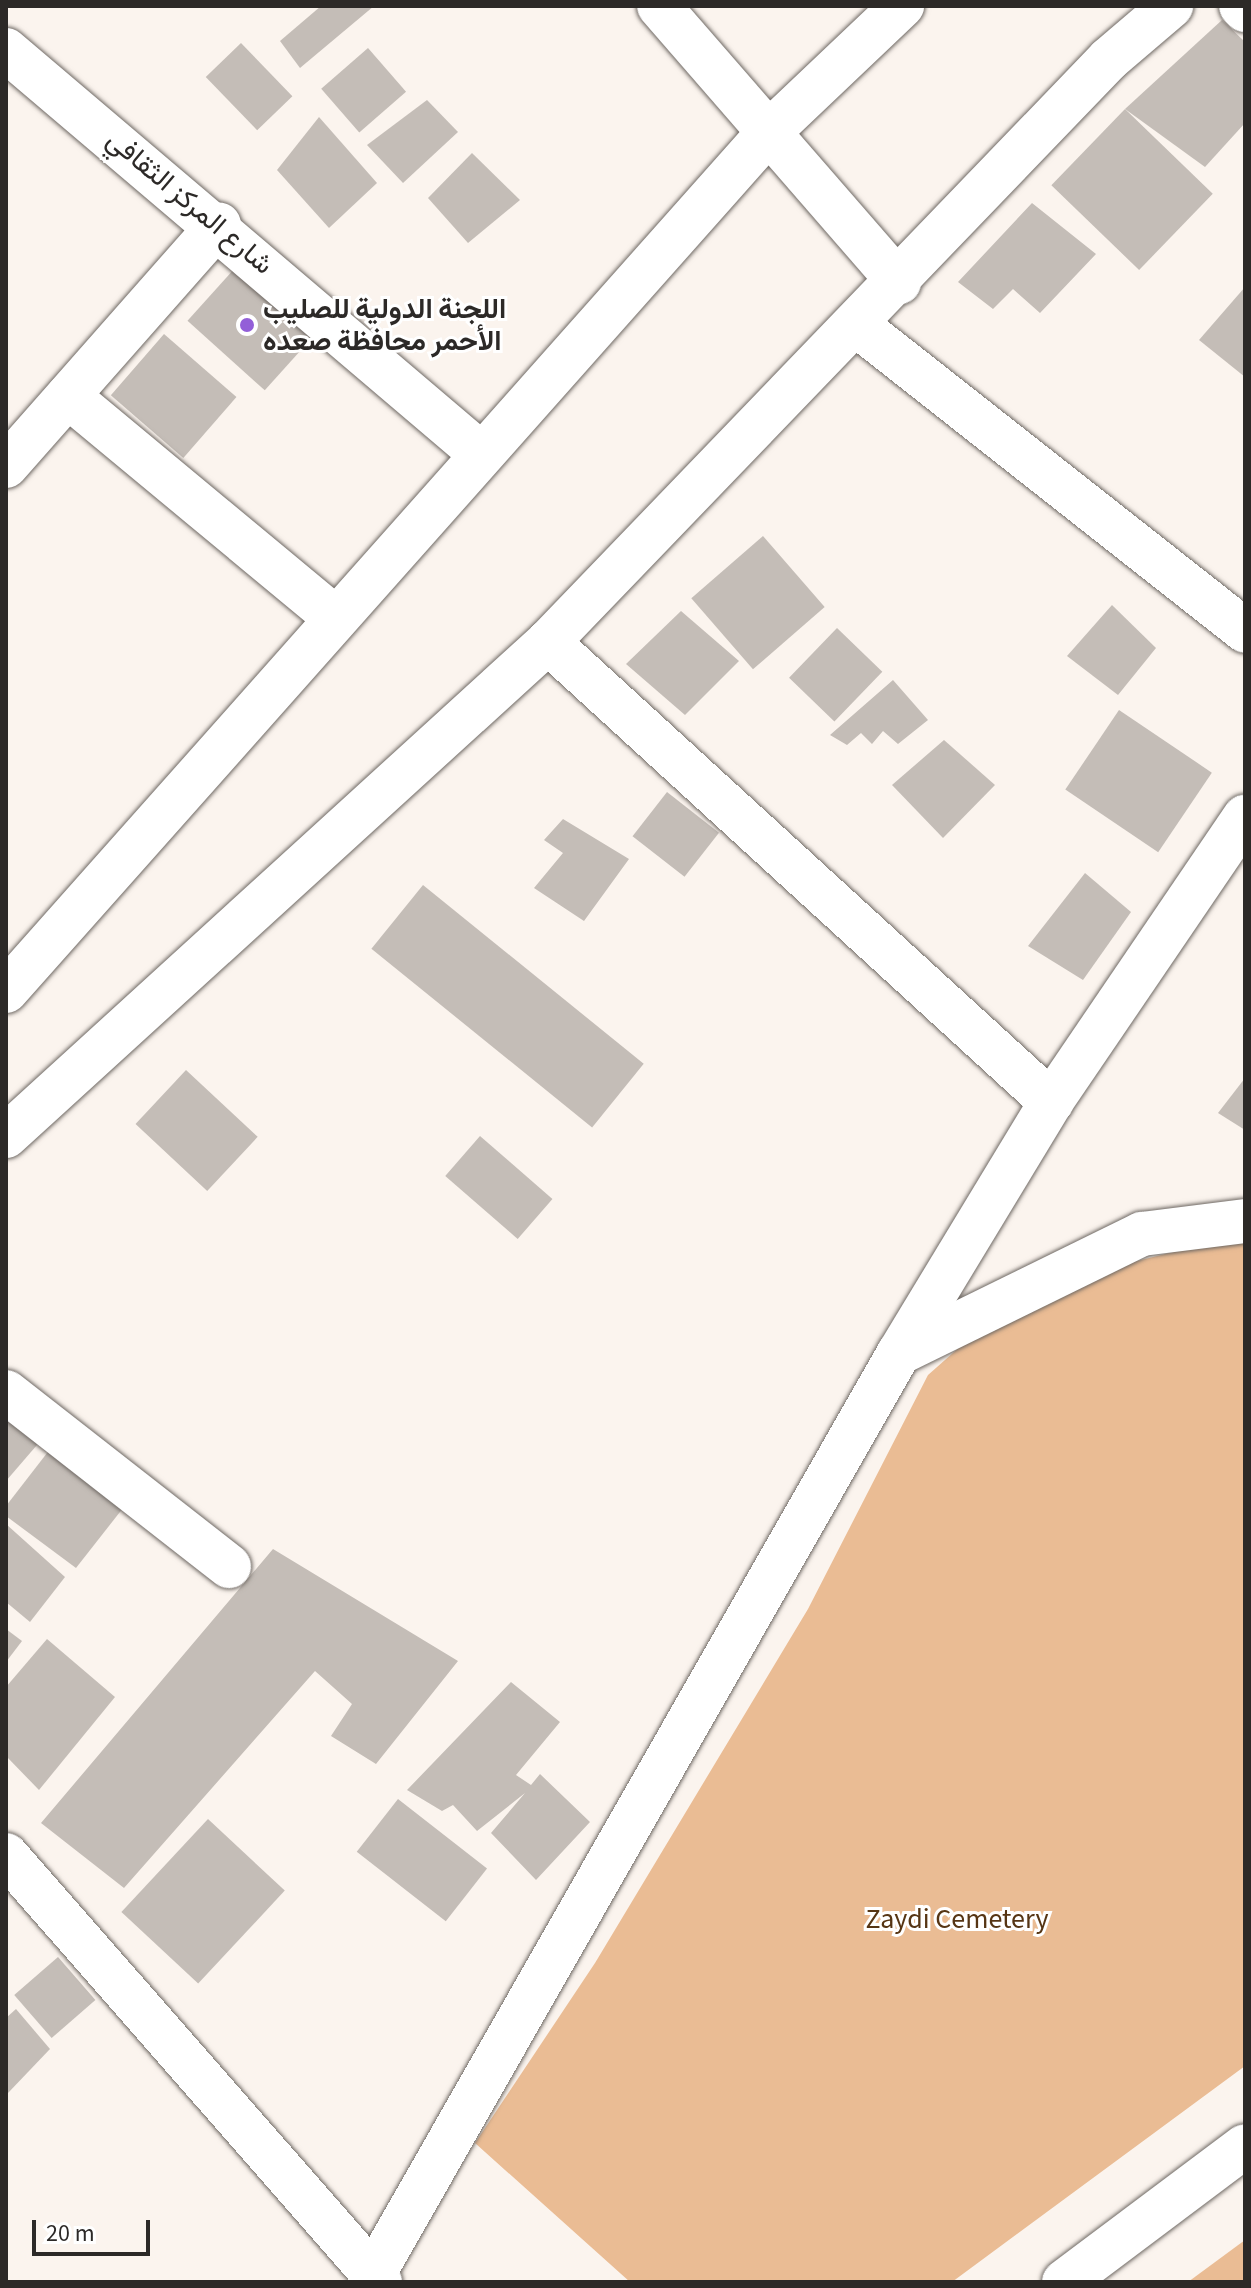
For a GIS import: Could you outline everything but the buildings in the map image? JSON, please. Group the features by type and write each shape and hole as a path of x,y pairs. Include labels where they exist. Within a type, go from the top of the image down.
{"street":[{"path":"659,6 899,282"},
{"path":"10,977 768,133 902,6"},
{"path":"6,1136 548,642 858,326 1109,59 1171,6"},
{"name":"شارع المركز الثقافي","path":"6,50 219,224 480,453"},
{"path":"6,466 219,224"},
{"path":"858,326 1245,631"},
{"path":"68,396 335,618"},
{"path":"548,642 1051,1102"},
{"path":"6,1855 377,2278 899,1353 1051,1102 1245,817"},
{"path":"899,1353 1142,1234 1245,1221"},
{"path":"6,1392 229,1566"},
{"path":"1064,2282 1245,2146"}],"green space":[{"name":"Zaydi Cemetery","path":"1245,1234 1245,2066 952,2282 630,2282 475,2143 595,1963 808,1609 928,1375 971,1337 1117,1266"},
{"path":"1245,2240 1245,2282 1188,2282"}],"place":[{"name":"اللجنة الدولية للصليب الأحمر محافظة صعده","path":"247,325"}]}
